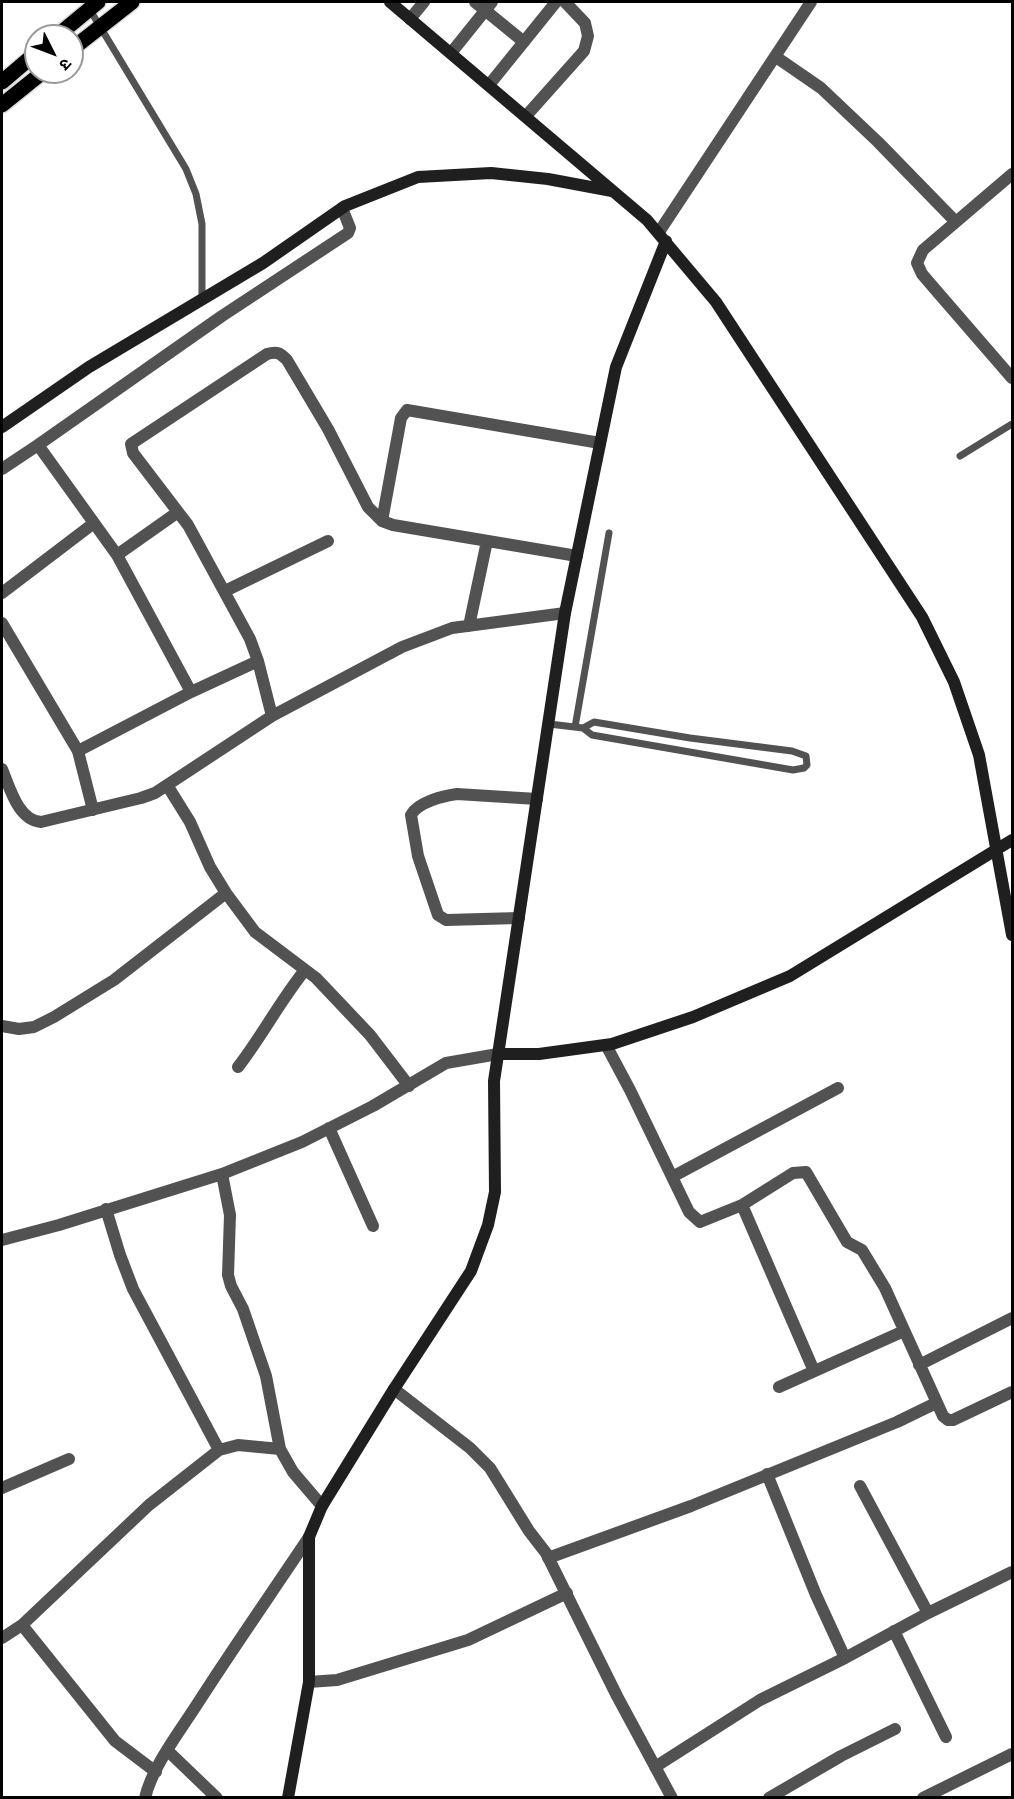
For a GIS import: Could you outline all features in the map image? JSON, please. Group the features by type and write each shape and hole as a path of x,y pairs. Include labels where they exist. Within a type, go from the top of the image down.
{"main road":[{"path":"84,40 132,2"},
{"path":"71,24 94,5"},
{"path":"2,82 24,63"},
{"path":"2,105 28,84"}],"street":[{"path":"390,2 614,191 663,236 716,302 922,617 954,682 979,755 1012,935"},
{"path":"410,19 424,2"},
{"path":"475,2 489,6 524,42"},
{"path":"489,85 556,2"},
{"path":"526,116 584,51 588,36 585,23 566,2"},
{"path":"145,1797 168,1751 249,1623 309,1537 322,1506 394,1389 471,1271 488,1225 495,1192 494,1081 565,613 616,367 663,236 811,2"},
{"path":"451,53 489,6"},
{"path":"776,57 821,88 878,142 955,221"},
{"path":"2,427 89,367 202,299 418,177 491,173 548,179 614,191"},
{"path":"1012,174 923,250 917,263 922,274 1012,378"},
{"path":"2,469 222,316 339,240 348,233 346,218"},
{"path":"273,716 250,639 225,591 188,525 133,453 131,444 267,354 280,353 287,360 328,429 368,507 382,521 577,556"},
{"path":"382,521 401,418 408,410 600,443"},
{"path":"38,445 117,555 191,692"},
{"path":"117,555 178,512"},
{"path":"2,593 94,523"},
{"path":"225,591 328,541"},
{"path":"469,626 487,541"},
{"path":"2,769 15,799 26,817 32,821 41,822 141,798 155,793 273,716 402,647 452,628 565,613"},
{"path":"2,625 78,752 93,810"},
{"path":"78,752 191,692 258,661"},
{"path":"167,785 190,822 210,867 226,894 255,932 316,978 370,1035 409,1086"},
{"path":"519,918 446,920 441,918 418,856 411,815 416,808 457,794 537,799"},
{"path":"2,1240 59,1225 222,1174 302,1142 409,1086 446,1063 498,1054 539,1054 606,1045 693,1017 790,976 966,871 1012,840"},
{"path":"2,1026 19,1029 34,1027 54,1017 114,980 226,894"},
{"path":"238,1067 254,1046 288,990 305,970"},
{"path":"606,1045 689,1212 700,1222 742,1205 793,1173 806,1172 848,1242 862,1250 885,1288 943,1416 948,1420 953,1420 1012,1392"},
{"path":"672,1177 838,1088"},
{"path":"329,1128 373,1226"},
{"path":"222,1174 230,1215 228,1275 243,1309 266,1376 280,1449 293,1472 322,1506"},
{"path":"742,1205 814,1371"},
{"path":"106,1209 120,1255 134,1289 219,1450"},
{"path":"919,1365 1012,1318"},
{"path":"779,1387 904,1330"},
{"path":"394,1389 470,1448 490,1468 548,1558 617,1696 672,1797"},
{"path":"548,1558 691,1506 897,1422 936,1403"},
{"path":"2,1638 22,1625 148,1505 219,1450 238,1445 280,1449"},
{"path":"2,1488 69,1459"},
{"path":"767,1474 844,1658"},
{"path":"860,1486 928,1612"},
{"path":"288,1797 309,1682 309,1537"},
{"path":"655,1767 760,1700 928,1612 1012,1572"},
{"path":"309,1682 337,1680 468,1640 567,1593"},
{"path":"22,1625 115,1741 156,1772"},
{"path":"894,1631 946,1737"},
{"path":"769,1797 896,1729"},
{"path":"168,1751 216,1797"},
{"path":"923,1797 1012,1754"}],"lane":[{"path":"94,5 101,27 189,177 202,224 202,299"},
{"path":"960,456 1012,424"},
{"path":"574,727 609,533"},
{"path":"549,724 583,728 592,735 793,770 804,768 807,765 806,756 799,752 594,722 583,728"}]}
